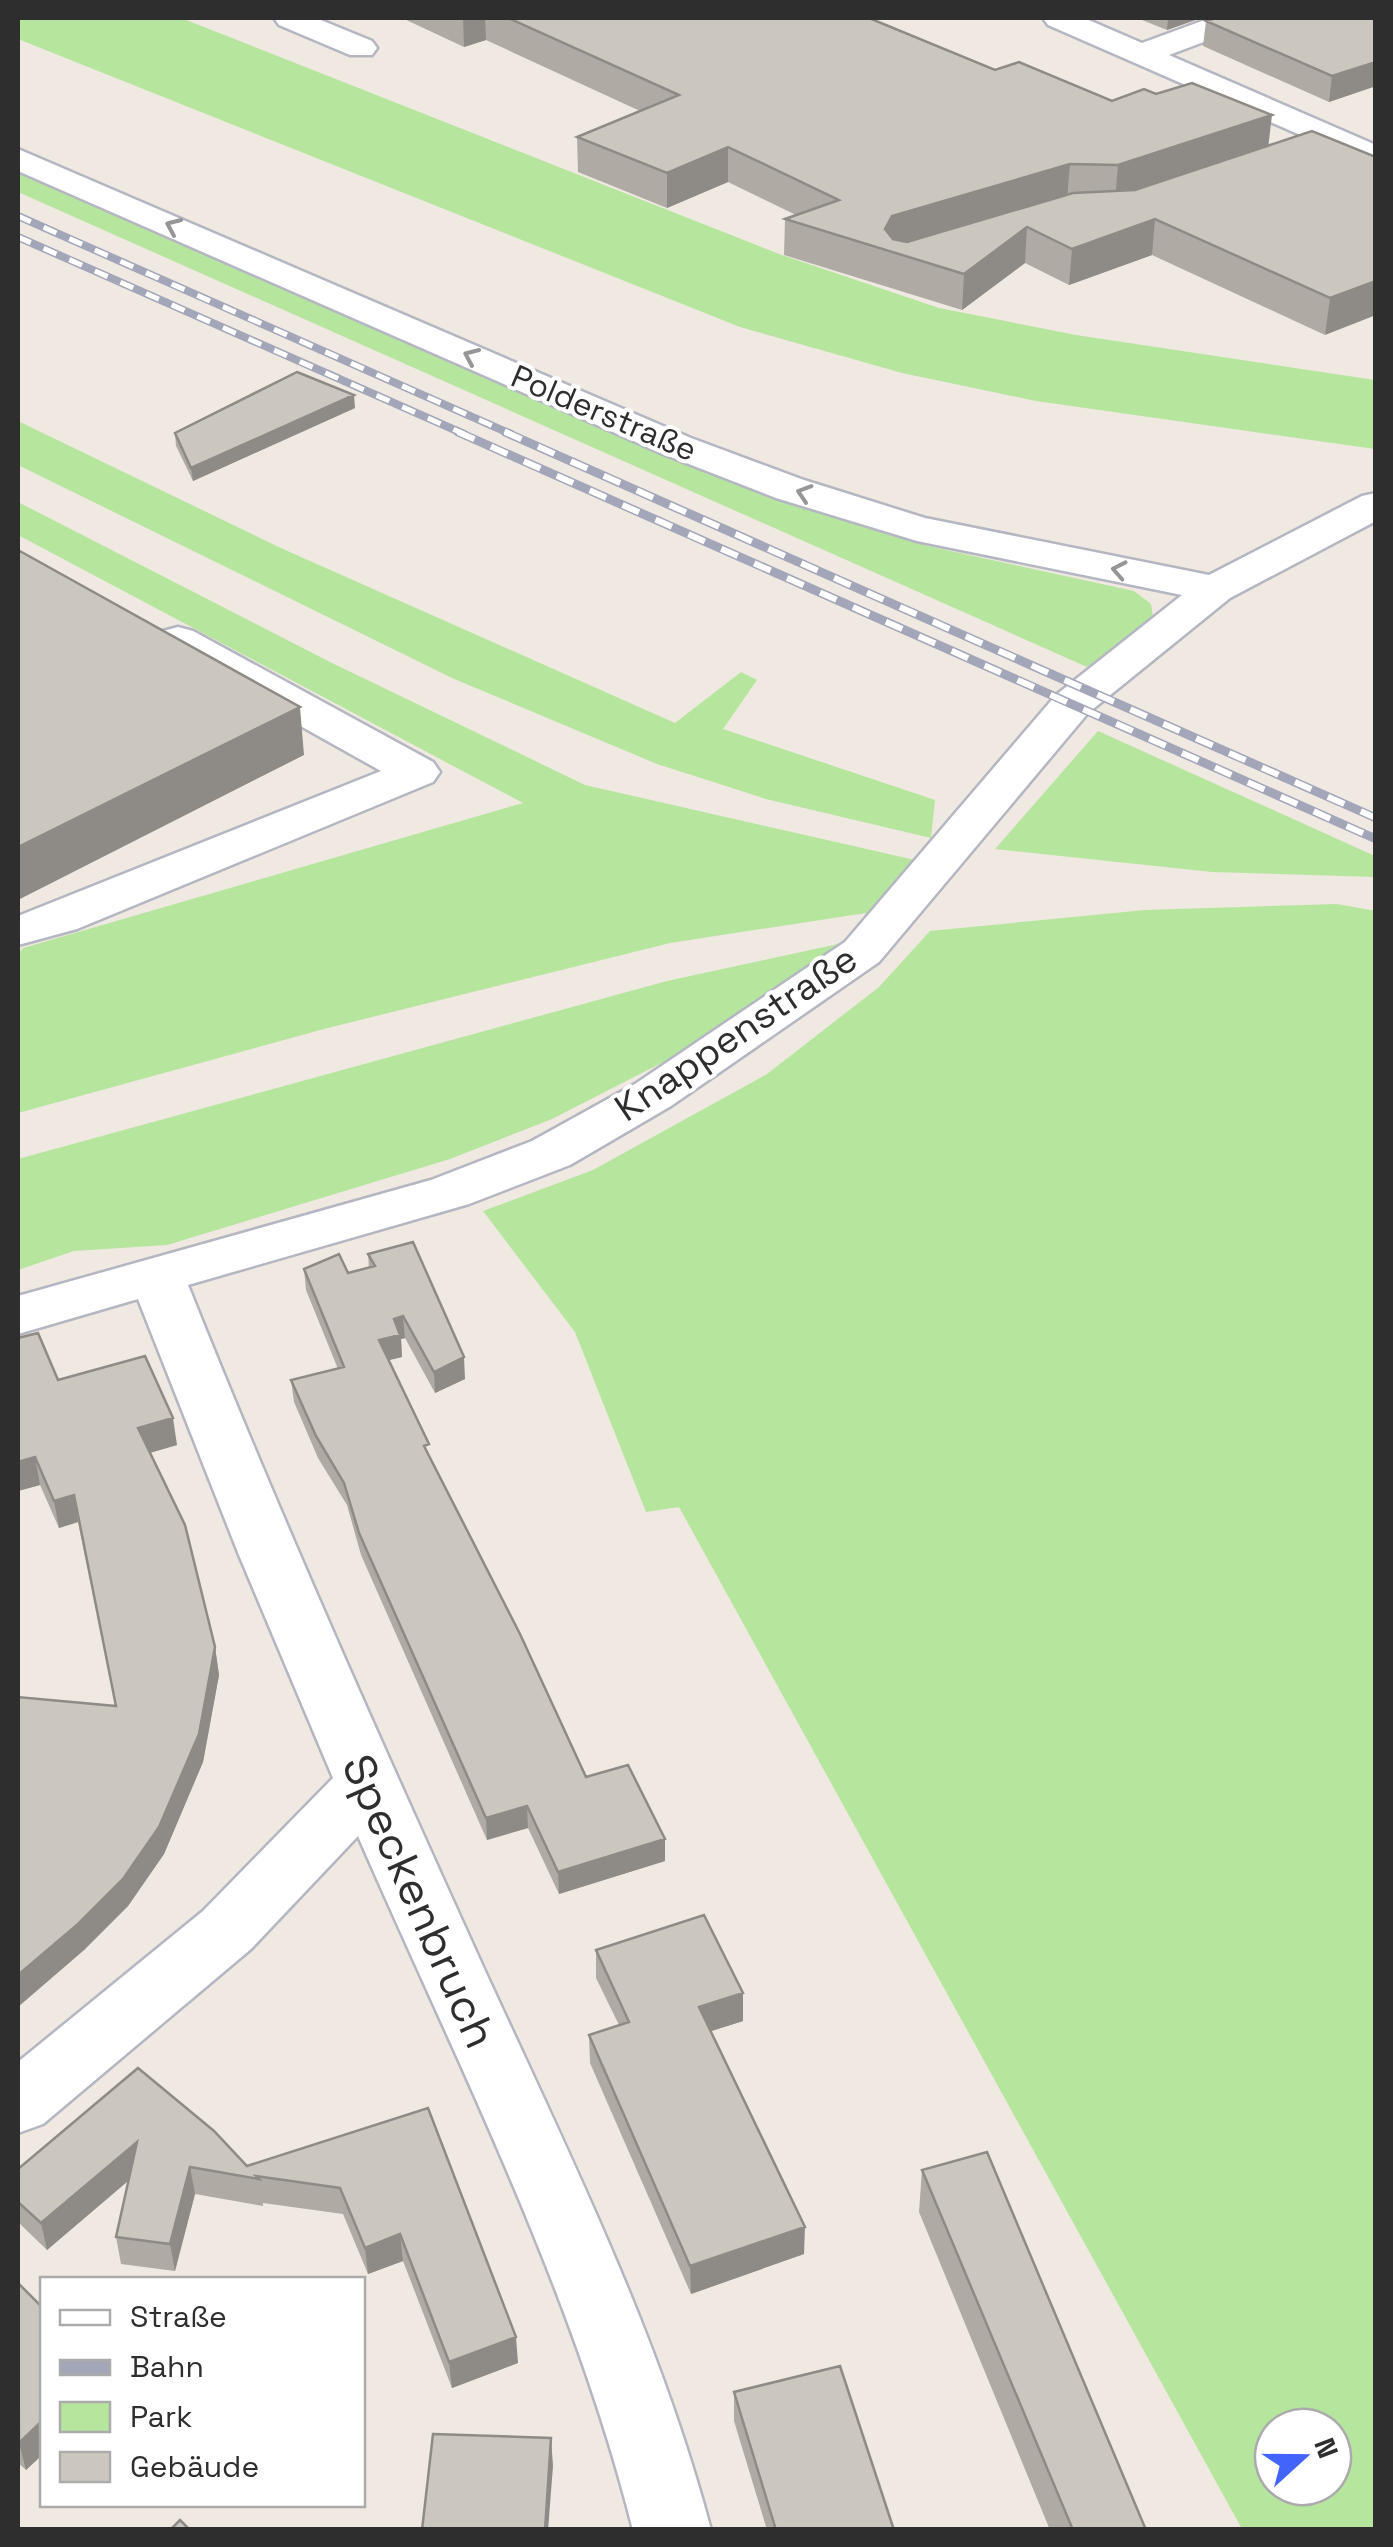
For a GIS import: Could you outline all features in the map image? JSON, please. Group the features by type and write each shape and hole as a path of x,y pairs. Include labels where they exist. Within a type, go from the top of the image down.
{"street":[{"path":"290,18 361,48"},
{"path":"1060,18 1138,55 1360,147"},
{"path":"1138,55 1238,18"},
{"path":"1282,160 1360,147"},
{"name":"Polderstraße","path":"18,159 659,438 790,489 917,529 1215,589"},
{"name":"Knappenstraße","path":"18,1316 450,1192 551,1153 652,1095 862,952 1072,704 1215,589 1364,521"},
{"path":"18,930 60,919 418,772 139,618"},
{"name":"Speckenbruch","path":"157,1276 208,1409 368,1784 597,2298 658,2470 672,2530"},
{"path":"18,2103 227,1930 368,1784"}],"green space":[{"path":"18,18 181,18 779,254 939,308 1076,335 1375,380 1375,449 1036,401 902,373 740,327 18,39"},
{"path":"18,170 792,505 928,546 1134,591 1151,604 1153,617 1087,667 18,192"},
{"path":"18,421 283,549 675,723 741,672 757,680 723,729 935,800 931,838 766,799 657,764 452,678 18,465"},
{"path":"18,502 332,663 585,785 915,860 879,911 670,943 324,1029 18,1113 18,954 23,948 523,803 18,535"},
{"path":"1098,731 1375,856 1375,877 1212,872 995,849"},
{"path":"1337,904 1376,911 1375,2529 1242,2529 679,1507 646,1512 575,1332 483,1211 593,1170 767,1074 879,987 930,931 1145,910"},
{"path":"847,942 679,1054 552,1119 450,1159 167,1245 74,1251 18,1270 18,1159 667,981"}],"building":[{"path":"508,18 869,18 995,70 1019,62 1112,101 1144,89 1156,94 1192,83 1272,115 1118,165 1070,164 892,216 885,229 893,239 907,242 1073,193 1135,190 1312,131 1376,157 1376,281 1330,298 1155,219 1072,249 1027,227 964,274 785,219 839,200 728,147 667,173 577,137 679,95"},
{"path":"1376,18 1376,62 1332,76 1206,21"},
{"path":"297,372 354,395 191,468 175,433"},
{"path":"18,550 300,707 18,847"},
{"path":"413,1242 464,1357 434,1372 403,1316 394,1319 400,1335 379,1340 429,1444 424,1446 520,1634 586,1777 628,1765 665,1839 558,1872 527,1806 486,1818 359,1533 344,1483 316,1436 291,1380 344,1367 304,1269 339,1254 348,1273 375,1266 368,1254"},
{"path":"38,1333 58,1380 145,1356 173,1418 138,1428 185,1525 215,1647 199,1734 159,1827 123,1879 18,1975 18,1697 116,1706 74,1495 54,1501 35,1457 18,1462 18,1338"},
{"path":"704,1915 743,1993 699,2007 805,2227 690,2266 589,2035 629,2022 596,1950"},
{"path":"138,2068 214,2131 247,2166 428,2108 516,2337 449,2362 400,2234 365,2248 340,2188 190,2167 170,2244 116,2237 137,2142 41,2223 18,2202 18,2169"},
{"path":"987,2152 1146,2530 1073,2530 922,2170"},
{"path":"18,2283 40,2305 40,2423 19,2443"},
{"path":"840,2366 894,2530 776,2530 734,2392"},
{"path":"433,2434 551,2438 545,2530 422,2530"},
{"path":"180,2520 190,2530 170,2530"}],"railway":[{"path":"18,216 511,434"},
{"path":"18,237 464,434"},
{"path":"458,432 1376,839"},
{"path":"505,432 1376,818"}]}
